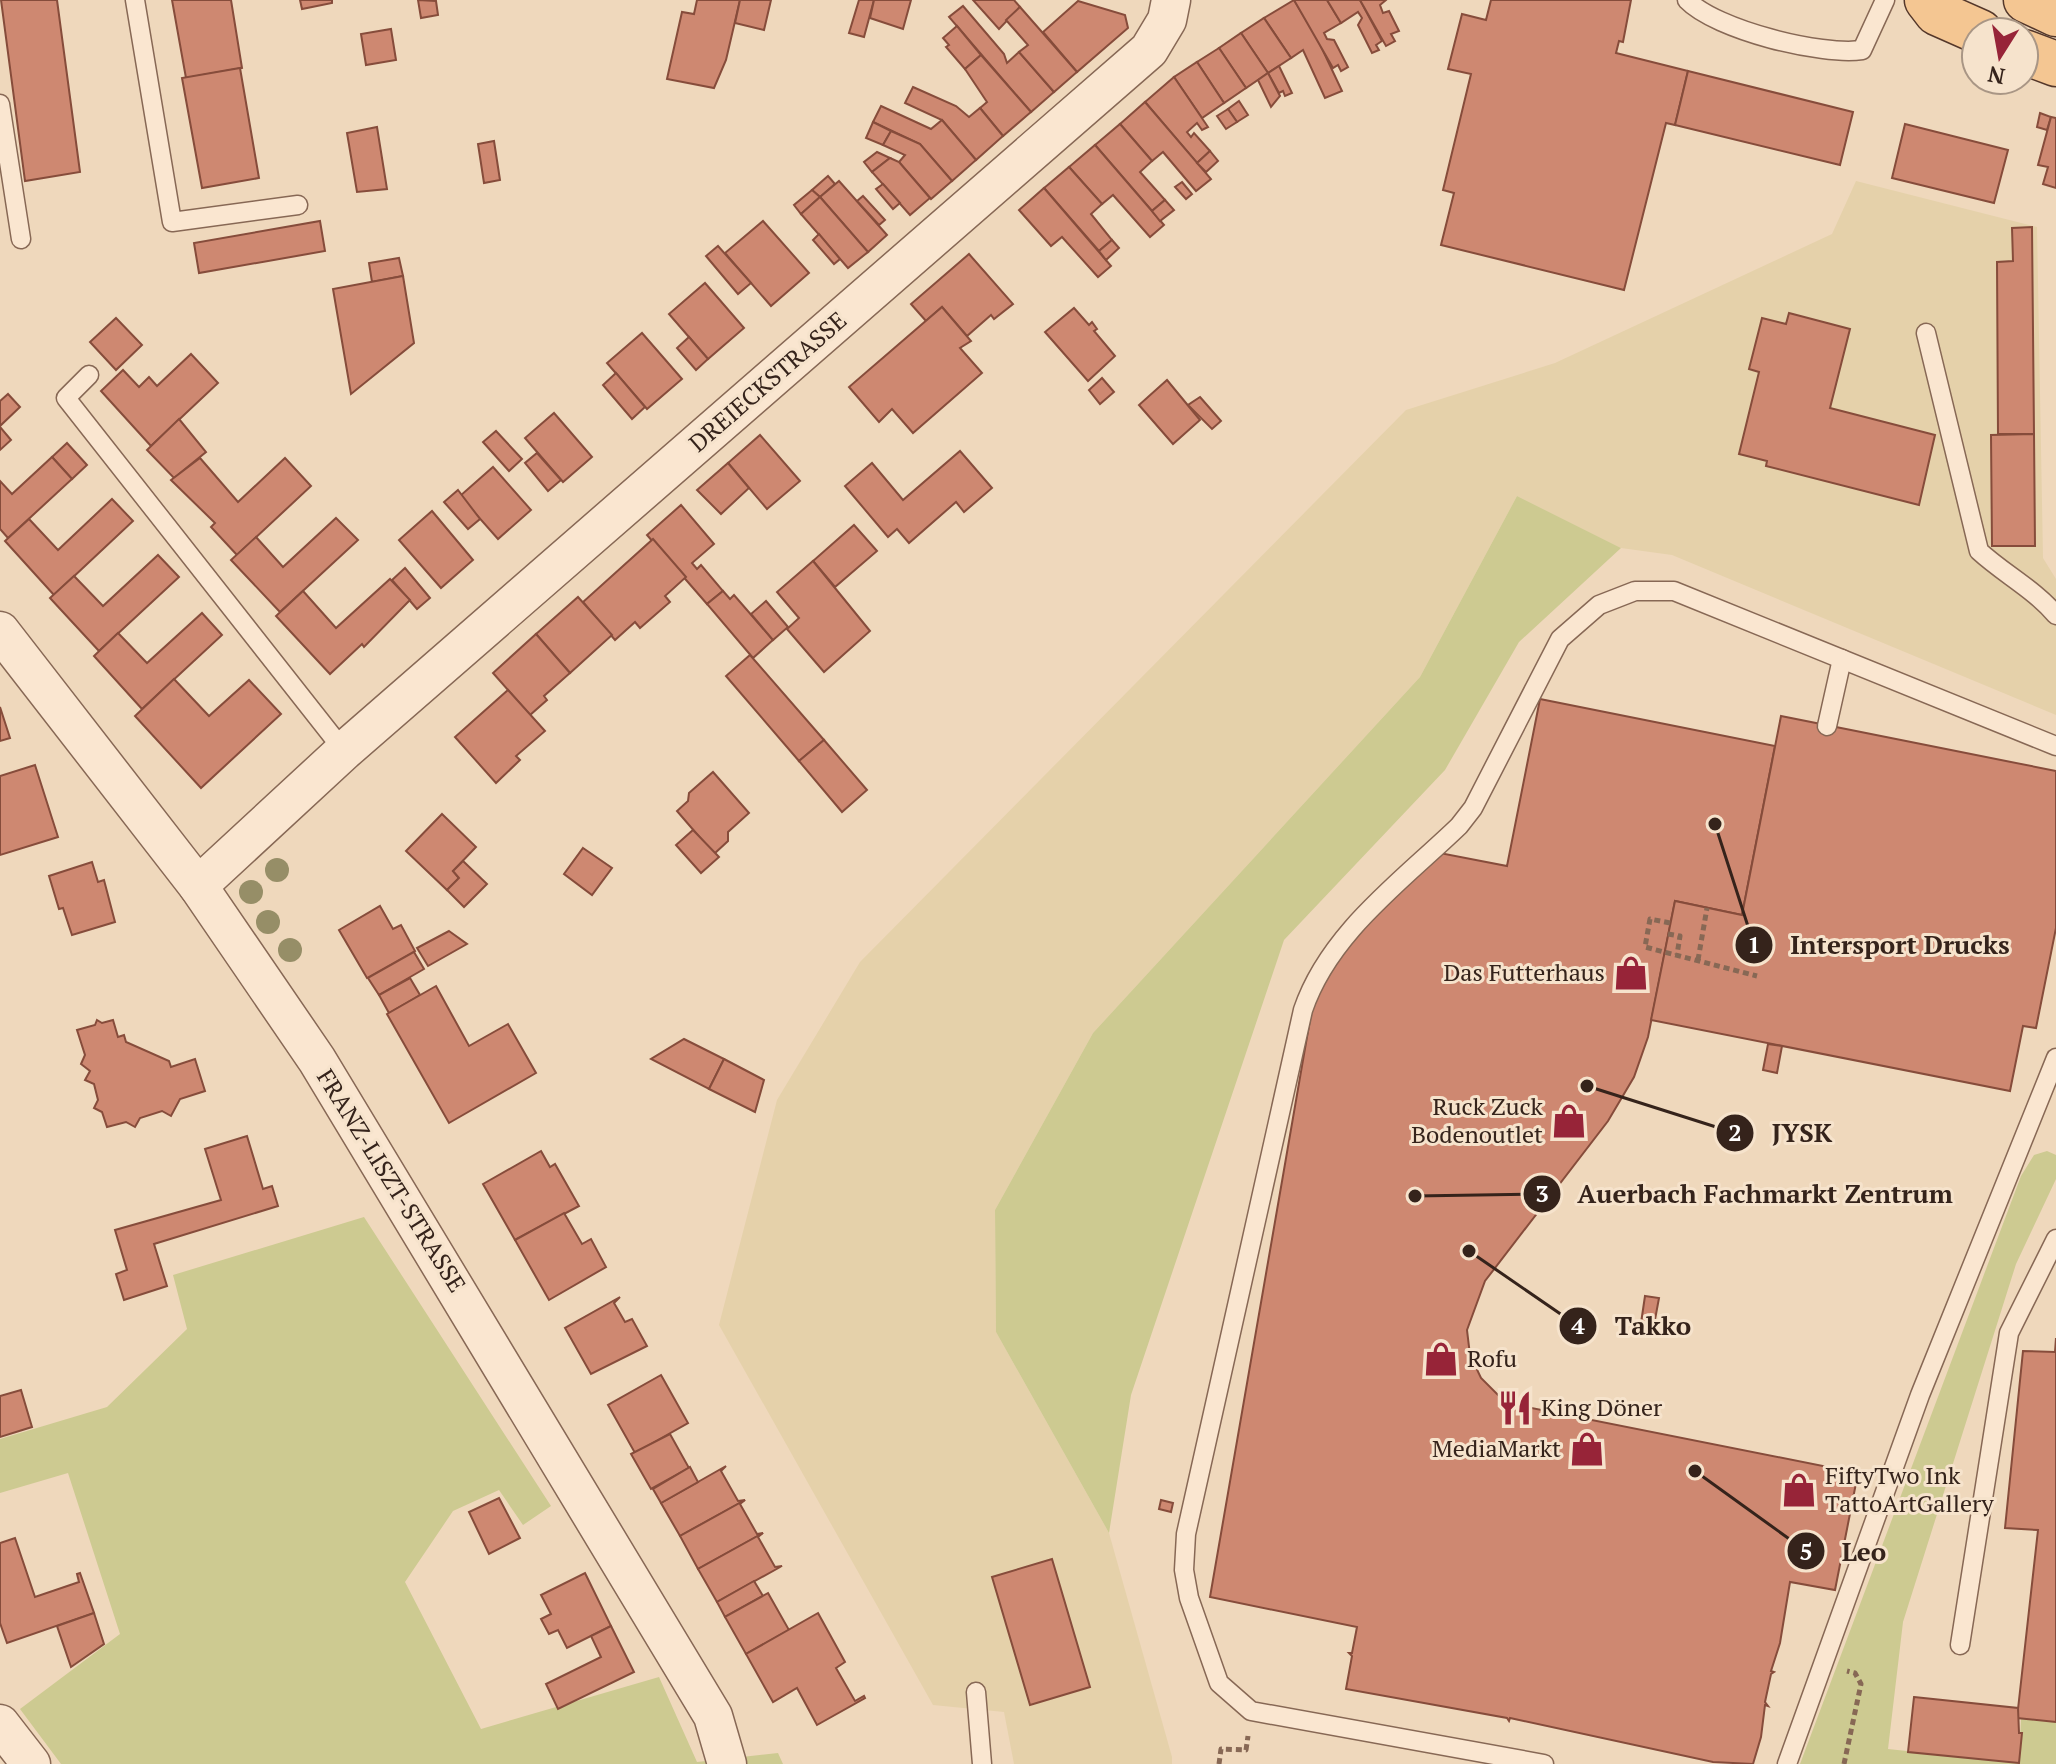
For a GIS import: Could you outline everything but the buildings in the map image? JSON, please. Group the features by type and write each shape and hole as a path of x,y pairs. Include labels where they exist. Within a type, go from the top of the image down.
{"main road":[{"path":"1927,0 1937,13 1960,23"},
{"path":"2026,0 2056,14"}],"street":[{"name":"DREIECKSTRASSE","path":"198,886 344,751 1149,50 1167,20 1171,0"},
{"name":"FRANZ-LISZT-STRASSE","path":"0,631 198,886 317,1060 713,1716 727,1764"},
{"path":"0,1724 31,1764"}],"lane":[{"path":"135,0 172,222 298,205"},
{"path":"1687,0 1726,26 1840,53 1862,50 1885,0"},
{"path":"0,104 21,239"},
{"path":"1926,333 1979,551 2003,573 2040,597 2056,615"},
{"path":"89,375 66,398 344,751"},
{"path":"1544,1764 1251,1711 1219,1683 1189,1598 1184,1570 1186,1534 1303,1010 1313,981 1333,948 1459,826 1473,808 1560,639 1599,605 1635,591 1674,591 2056,746"},
{"path":"1827,726 1842,659"},
{"path":"1787,1764 1920,1395 2056,1058"},
{"path":"1960,1645 2009,1333 2056,1239"},
{"path":"976,1692 982,1764"}],"path":[{"path":"1698,960 1707,908"},
{"path":"1670,923 1650,919 1645,947 1757,976"},
{"path":"1668,934 1680,936 1677,955"},
{"path":"1823,1663 1855,1673 1861,1684 1844,1764"},
{"path":"1219,1764 1221,1749"}],"shaded area":[{"path":"1856,181 2037,227 2043,558 2056,579 2056,715 1672,555 1621,548 1517,496 1420,677 1093,1033 995,1210 996,1332 1109,1533 1172,1757 1172,1764 1014,1764 1004,1712 933,1705 719,1325 777,1100 860,962 1406,410 1555,363 1832,234"},
{"path":"1517,496 1621,548 1519,642 1445,770 1284,940 1131,1395 1109,1533 996,1332 995,1210 1093,1033 1420,677"},
{"path":"2047,1151 2056,1155 2056,1179 2016,1264 1903,1622 1888,1749 2019,1763 2021,1719 2056,1722 2056,1764 1800,1764 2021,1176 2034,1155"},
{"path":"364,1217 551,1506 523,1525 499,1490 453,1511 405,1582 481,1729 659,1677 697,1762 778,1753 783,1764 61,1764 20,1709 120,1634 68,1473 0,1493 0,1439 107,1407 187,1329 173,1275"}],"place":[{"name":"Intersport Drucks","path":"1715,824"},
{"name":"Das Futterhaus","path":"1631,973"},
{"name":"JYSK","path":"1587,1086"},
{"name":"Ruck Zuck Bodenoutlet","path":"1569,1121"},
{"name":"Auerbach Fachmarkt Zentrum","path":"1415,1196"},
{"name":"Takko","path":"1469,1251"},
{"name":"Rofu","path":"1441,1359"},
{"name":"King Döner","path":"1515,1408"},
{"name":"MediaMarkt","path":"1587,1449"},
{"name":"Leo","path":"1695,1471"},
{"name":"FiftyTwo Ink TattoArtGallery","path":"1799,1490"}]}
